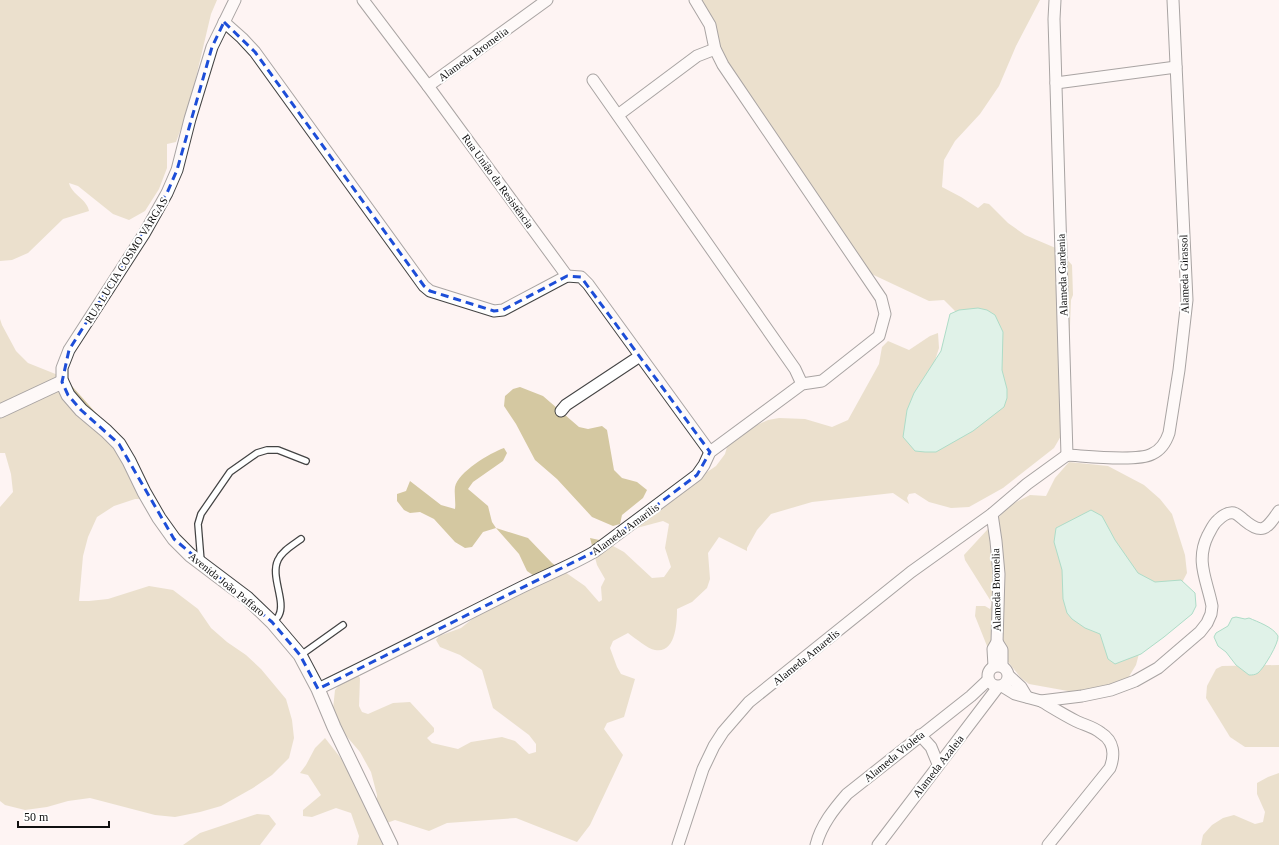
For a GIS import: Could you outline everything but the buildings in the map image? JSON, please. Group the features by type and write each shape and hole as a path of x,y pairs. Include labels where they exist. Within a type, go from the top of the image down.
{"street":[{"name":"RUA LUCIA COSMO VARGAS","path":"62,382 62,368 69,350 144,234 167,193 177,170 190,119 212,47 235,0"},
{"name":"Alameda Bromelia","path":"364,0 428,86 547,0"},
{"path":"618,115 697,56 715,49 710,25 695,0"},
{"name":"Alameda Gardenia","path":"1055,0 1054,19 1067,455"},
{"name":"Alameda Girassol","path":"1067,455 1131,458 1151,455 1160,449 1166,442 1169,433 1179,370 1187,300 1173,0"},
{"path":"224,22 255,52 424,286 430,291 494,311 503,310 567,276 581,277 588,284 710,452"},
{"name":"Alameda Amarilis","path":"318,689 405,647 522,587 577,562 594,552 697,475 710,452 802,384 822,381 879,336 885,314 881,298 723,65 715,49"},
{"path":"1056,83 1176,67"},
{"path":"593,80 794,369 802,384"},
{"name":"Rua União da Resistência","path":"428,86 567,276"},
{"path":"561,411 566,405 640,356"},
{"path":"0,411 62,382"},
{"name":"Avenida João Paffaro","path":"62,382 68,395 81,410 106,430 119,444 159,518 174,539 190,555 247,598 272,622 300,655 318,689 334,727 391,845"},
{"path":"992,514 1027,484 1067,455"},
{"path":"1041,701 1082,696 1111,690 1135,681 1158,668 1200,632 1207,623 1211,614 1212,606 1201,562 1204,542 1214,524 1224,515 1234,513 1252,527 1262,529 1270,524 1279,511"},
{"name":"Alameda Bromelia","path":"992,514 999,574 997,642 993,649 998,666"},
{"name":"Alameda Amarelis","path":"678,845 703,769 714,746 723,732 749,702 911,572 992,514"},
{"path":"1009,676 1006,683 1000,686 994,686 988,680 988,672 998,666 1008,672 1009,676 1021,687 1027,697"},
{"name":"Alameda Violeta","path":"816,845 824,824 847,794 988,680"},
{"path":"1000,686 1015,694 1041,701 1077,722 1102,733 1109,741 1114,751 1114,760 1110,768 1048,845"},
{"name":"Alameda Azaleia","path":"878,845 938,764 1000,686"},
{"path":"920,735 931,747 938,764"}],"lane":[{"path":"202,564 198,524 201,514 230,472 257,454 267,450 278,450 306,461"},
{"path":"272,622 278,616 280,611 280,600 275,573 278,560 285,551 301,539"},
{"path":"300,655 343,625"}],"highlighted area":[{"path":"224,22 255,52 424,286 430,291 494,311 503,310 567,276 581,277 710,452 697,475 594,552 318,689 300,655 272,622 174,539 119,444 81,410 68,395 62,382 69,350 167,193 177,170 212,47"}],"shaded area":[{"path":"0,0 217,0 211,14 189,107 176,142 167,144 167,168 159,189 145,211 129,220 113,214 78,186 69,183 73,191 88,207 89,211 63,219 28,253 12,260 0,261"},
{"path":"694,0 1040,0 1016,46 999,86 980,114 955,141 944,160 942,187 978,208 984,203 989,204 1008,223 1025,235 1058,249 1072,265 1073,295 1071,300 1069,351 1071,407 1065,429 1054,448 1003,488 969,507 951,508 929,502 915,493 909,494 907,498 909,504 893,493 812,502 771,514 757,530 747,548 747,551 719,537 708,553 710,579 707,588 692,602 677,609 676,629 671,642 667,647 662,650 649,648 628,633 613,641 610,648 621,674 635,679 624,717 607,723 604,729 623,755 590,825 577,842 516,818 447,823 429,831 395,820 387,823 392,845 357,845 359,836 351,813 336,808 312,817 303,816 303,810 321,795 308,775 300,773 315,748 325,738 373,799 377,798 371,772 360,752 342,731 333,709 335,690 343,681 358,675 360,678 359,706 362,712 368,714 393,703 410,702 434,728 434,732 427,738 432,743 458,749 471,742 502,737 515,741 529,754 536,752 536,744 529,735 493,708 482,670 460,655 440,647 436,640 439,636 461,628 486,608 537,578 527,571 519,554 496,528 528,538 552,563 585,586 599,602 602,600 601,587 605,579 597,565 590,538 604,541 624,552 652,578 664,577 671,567 665,548 669,524 663,521 633,529 666,500 716,466 725,454 731,433 744,431 768,420 779,418 805,419 832,427 848,420 879,364 882,347 888,341 909,350 930,336 938,333 939,348 917,417 960,316 944,300 929,301 863,270 715,49"},
{"path":"978,308 987,310 995,315 1003,332 1002,370 1007,389 1007,398 1004,407 973,431 936,452 915,451 903,437 907,410 914,393 941,351 950,314 959,310"},
{"path":"0,319 16,351 28,363 58,375 71,385 112,431 148,499 135,499 114,506 97,517 88,537 83,556 79,601 108,599 149,586 173,590 198,609 211,628 227,642 246,655 261,669 286,699 292,720 294,738 289,758 272,775 253,788 221,806 175,817 155,815 90,798 25,810 5,805 0,801 0,507 13,492 11,474 5,453 0,453"},
{"path":"520,387 543,396 579,427 588,429 602,426 607,430 614,470 622,478 637,482 647,490 643,498 622,515 620,524 613,526 592,517 557,479 535,460 516,424 504,406 505,396 513,389"},
{"path":"504,448 507,453 503,461 473,482 468,489 488,506 492,522 496,528 483,532 472,547 465,548 455,542 434,519 420,512 410,513 404,510 397,501 397,494 406,491 410,481 441,505 455,509 455,487 457,481 475,464"},
{"path":"1069,462 1108,466 1144,485 1160,499 1172,514 1185,555 1187,573 1177,592 1140,650 1136,665 1119,693 1079,693 1029,684 1021,678 1005,658 987,646 975,616 976,606 985,606 990,609 992,603 965,560 964,555 1010,505 1030,495 1046,496 1055,478"},
{"path":"1091,510 1102,516 1115,540 1138,573 1155,582 1181,580 1195,593 1196,606 1192,614 1141,654 1115,664 1108,659 1100,634 1085,628 1072,619 1067,613 1063,599 1062,570 1054,542 1056,528"},
{"path":"1236,617 1245,619 1249,618 1261,623 1273,630 1278,636 1271,655 1261,670 1256,674 1249,675 1236,665 1226,652 1218,646 1214,637 1216,633 1228,626 1232,618"},
{"path":"1279,665 1279,747 1245,747 1230,737 1206,698 1207,686 1216,669 1222,666"},
{"path":"1279,773 1279,845 1201,845 1203,835 1212,825 1223,818 1234,815 1255,824 1263,822 1265,812 1257,794 1257,783"},
{"path":"257,814 269,815 276,824 260,845 183,845 200,833"}]}
